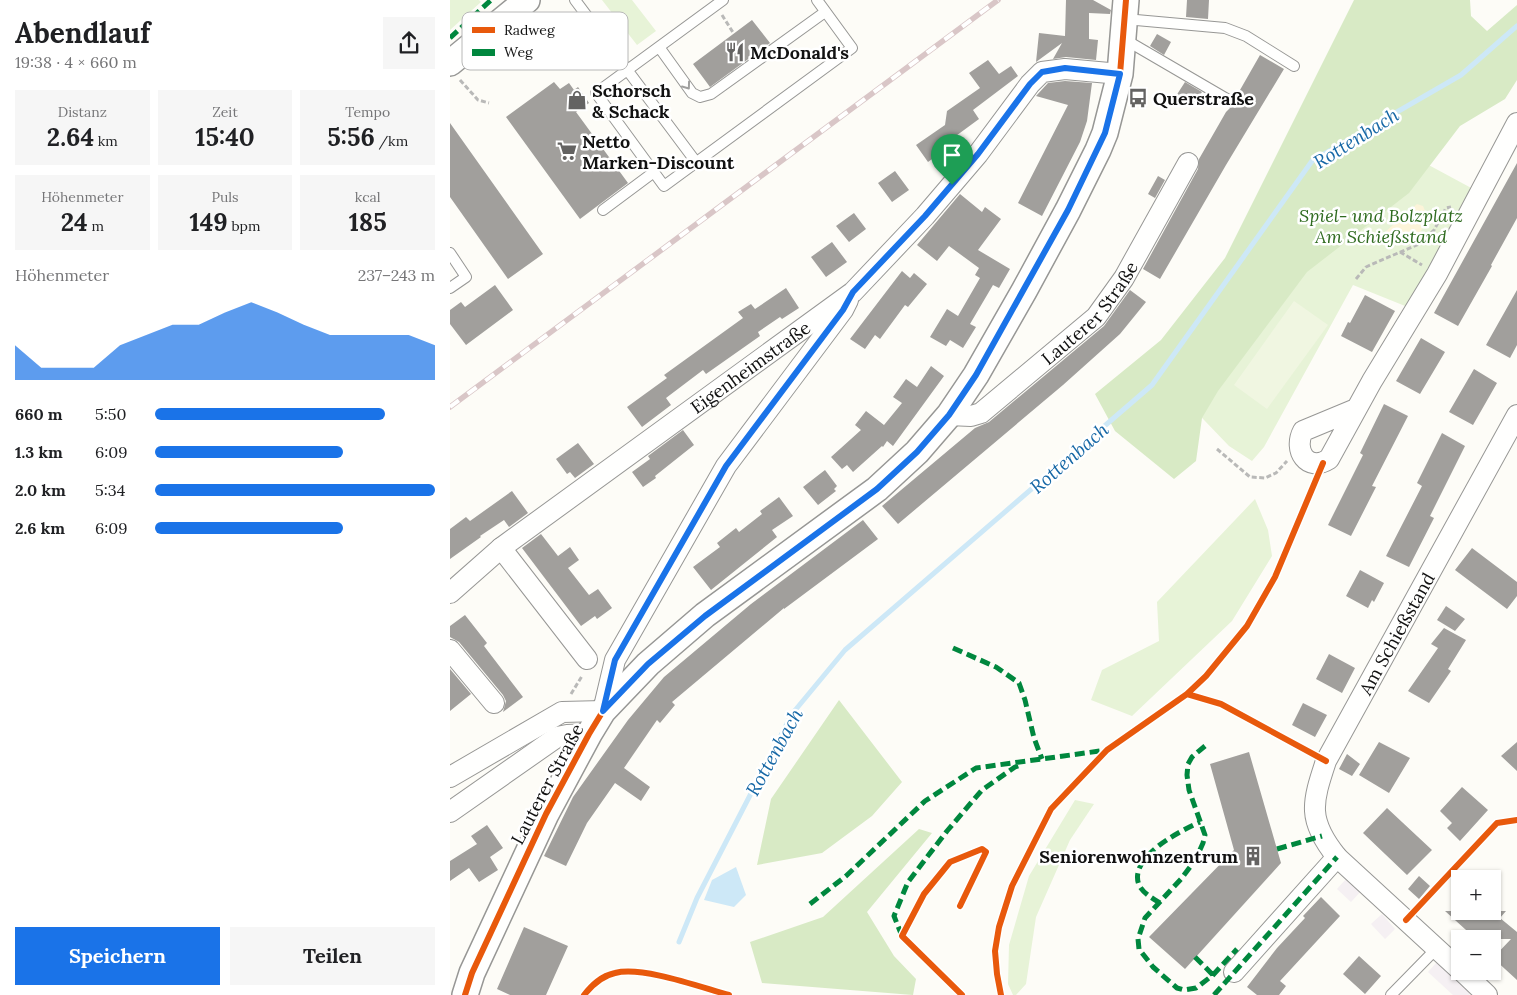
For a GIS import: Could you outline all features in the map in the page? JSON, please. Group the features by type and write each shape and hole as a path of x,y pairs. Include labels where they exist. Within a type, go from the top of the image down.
{"street":[{"path":"514,12 527,0"},
{"name":"Lauterer Straße","path":"465,995 472,973 546,814 603,711 648,664 705,616 877,489 917,452 949,415 976,375 1068,210 1105,133 1120,74 1125,19"},
{"name":"Eigenheimstraße","path":"450,593 501,548 853,292 925,216 978,154 1030,84 1042,72 1065,68 1120,74"},
{"path":"1356,409 1303,431 1299,439 1300,448 1308,462 1323,463 1328,459 1437,274 1517,123"},
{"name":"Lauterer Straße","path":"949,415 971,416 981,413 1096,317 1124,278 1188,163"},
{"path":"450,777 562,712 603,711 615,660 721,474 773,401 843,310 853,292"},
{"name":"Am Schießstand","path":"1451,961 1337,858 1326,845 1319,831 1315,816 1315,796 1326,761 1517,415"},
{"path":"501,548 588,659"},
{"path":"450,650 494,703"},
{"name":"Lauterer Straße","path":"450,812 557,737 589,734"},
{"path":"1234,972 1337,858"},
{"name":"Am Schießstand","path":"1471,980 1487,995"}],"lane":[{"path":"575,0 584,12"},
{"path":"719,3 596,93 664,186 775,102 852,48 817,0"},
{"path":"659,47 692,93 700,96 710,94 825,12"},
{"path":"1125,19 1225,28 1246,36 1294,66"},
{"path":"1125,19 1232,102"},
{"path":"628,70 696,162"},
{"path":"603,210 654,172"},
{"path":"450,253 466,277 450,288"},
{"path":"1391,995 1437,948"}],"path":[{"path":"719,3 734,34"},
{"path":"453,69 478,100 489,103"},
{"path":"1356,279 1366,268 1421,243 1434,230 1446,208 1478,197"},
{"path":"1399,252 1422,265"},
{"path":"1217,449 1250,477 1266,478 1276,473 1300,448"}],"shaded area":[{"path":"1347,878 1361,891 1351,902 1337,889"},
{"path":"1382,914 1395,929 1385,939 1371,924"},
{"path":"1437,962 1451,974 1451,980 1457,980 1471,992 1469,995 1453,995 1428,972"}],"green space":[{"path":"450,0 479,0 481,2 470,12 462,12 462,19 450,30"},
{"path":"602,0 632,0 656,31 637,45 628,33 628,12 611,12"},
{"path":"1354,0 1470,0 1471,16 1487,31 1517,5 1517,80 1505,99 1460,126 1409,193 1307,272 1218,391 1202,418 1196,461 1174,479 1115,431 1095,394 1161,340 1225,258"},
{"name":"Spiel- und Bolzplatz Am Schießstand","path":"1386,142 1475,190 1410,308 1353,285 1264,447 1252,461 1229,446 1180,395"},
{"path":"1294,301 1328,325 1267,409 1234,385"},
{"path":"1255,499 1268,530 1272,556 1232,621 1132,716 1091,700 1102,670 1159,641 1157,602"},
{"path":"839,700 902,782 872,816 822,853 757,865 771,799"},
{"path":"1075,800 1094,804 1070,840 1036,917 1026,984 1016,995 1013,995 1008,984 1009,945 1029,876"},
{"path":"919,829 932,833 867,912 894,956 916,979 913,995 762,983 750,942 823,917"}],"sand":[{"path":"1417,204 1423,206 1427,215 1425,224 1414,243 1397,244 1385,232"}],"water":[{"path":"736,867 746,895 734,907 704,900 712,880"}],"building":[{"path":"1066,0 1093,0 1111,10 1110,14 1089,13 1089,39 1098,40 1096,60 1066,57 1053,59 1062,43 1036,62 1039,33 1065,36"},
{"path":"1187,0 1209,0 1208,19 1186,17"},
{"name":"McDonald's","path":"752,20 770,43 710,87 693,64"},
{"path":"1157,34 1171,42 1164,55 1150,46"},
{"path":"1260,55 1284,69 1160,279 1143,269 1198,169 1199,159 1226,112 1238,105 1239,102 1236,97"},
{"path":"988,60 999,74 1011,66 1018,76 973,110 979,119 949,141 955,149 939,160 936,156 928,162 916,145 945,125 947,111 980,88 969,73"},
{"path":"1065,81 1092,83 1087,121 1080,142 1042,216 1018,203 1068,105 1036,96 1048,83"},
{"name":"Netto Marken-Discount","path":"554,82 560,89 569,83 574,90 578,87 589,103 576,112 628,183 580,219 506,117"},
{"path":"1185,82 1202,92 1193,106 1176,96"},
{"path":"450,123 543,254 508,279 450,197"},
{"path":"1517,163 1517,218 1458,326 1434,313"},
{"path":"895,171 909,190 892,202 878,183"},
{"path":"1158,176 1165,180 1155,198 1148,194"},
{"path":"960,194 982,212 985,207 1001,219 978,250 1010,269 999,288 993,285 970,324 976,327 963,348 950,340 946,346 930,337 947,309 958,316 980,278 975,275 979,268 949,246 937,261 917,245"},
{"path":"854,213 866,229 849,242 836,226"},
{"path":"832,242 847,262 826,277 811,257"},
{"path":"902,271 910,278 914,273 927,284 908,307 905,305 880,339 875,335 865,349 850,339"},
{"path":"495,285 513,310 466,345 450,324 450,310 461,302 465,307"},
{"path":"786,288 799,308 782,319 780,317 758,332 760,336 706,374 703,370 666,398 671,405 642,427 627,407 667,378 664,375 743,318 738,312 751,304 755,309"},
{"path":"1130,290 1146,302 1120,334 1063,385 898,524 882,506 975,428 989,422 1104,326"},
{"path":"1517,290 1517,345 1510,358 1486,345"},
{"path":"1365,295 1395,311 1372,352 1341,336"},
{"path":"1421,338 1445,352 1420,394 1396,381"},
{"path":"931,366 944,376 893,446 887,441 883,447 853,472 847,465 842,469 831,457 861,430 855,425 866,411 884,425 902,403 893,397 906,379 917,387"},
{"path":"1474,369 1497,383 1473,425 1449,412"},
{"path":"1384,404 1408,416 1372,486 1376,487 1351,536 1328,525 1363,455 1360,453"},
{"path":"683,430 694,445 643,487 632,472 650,459 648,456"},
{"path":"1442,433 1465,446 1430,516 1434,518 1409,567 1386,556 1422,486 1417,483"},
{"path":"578,443 594,464 575,478 570,472 567,474 556,459"},
{"path":"825,470 837,486 834,489 836,491 818,505 803,487"},
{"path":"512,491 528,513 509,527 504,520 450,559 450,529 466,517 470,521"},
{"path":"779,497 793,516 772,530 777,537 711,590 693,567 720,547 717,543 736,528 739,532 762,514 760,511"},
{"path":"863,520 878,539 784,608 672,702 675,705 660,723 657,720 624,768 650,787 641,801 615,783 587,823 566,866 544,856 573,797 628,720 664,677 751,604"},
{"path":"541,534 558,556 570,547 579,560 568,568 589,595 598,589 612,608 597,619 595,616 581,626 522,548"},
{"path":"1472,548 1517,582 1517,596 1507,609 1455,570"},
{"path":"1360,570 1384,583 1374,602 1372,600 1368,608 1346,596"},
{"path":"1446,606 1465,619 1455,631 1437,620"},
{"path":"465,615 487,643 484,646 523,697 503,712 506,701 503,695 459,642 450,637 450,626"},
{"path":"1444,628 1466,640 1448,669 1451,671 1429,703 1408,691 1438,648 1431,644"},
{"path":"1329,654 1355,668 1342,693 1316,679"},
{"path":"450,669 471,694 450,711"},
{"path":"1303,703 1327,715 1315,737 1292,725"},
{"path":"1379,742 1410,758 1389,793 1359,775"},
{"path":"1517,742 1517,771 1501,756"},
{"name":"Seniorenwohnzentrum","path":"1249,752 1281,863 1185,969 1149,937 1234,850 1210,764"},
{"path":"1347,754 1360,764 1352,776 1339,769"},
{"path":"1462,787 1488,810 1460,841 1447,828 1452,823 1440,811"},
{"path":"1387,808 1432,850 1407,875 1363,833"},
{"path":"487,825 503,848 490,857 498,870 479,882 469,868 450,881 450,861 477,844 471,836"},
{"path":"1419,876 1430,886 1419,899 1408,889"},
{"path":"1321,897 1340,916 1280,981 1286,986 1279,995 1257,995 1247,987 1277,948 1305,918 1303,916"},
{"path":"1445,911 1451,911 1451,916"},
{"path":"1501,919 1517,932 1517,980 1501,965 1501,950 1511,939 1501,939 1501,930 1466,930 1455,920"},
{"path":"524,927 568,946 546,995 510,995 497,989"},
{"path":"1359,956 1381,976 1365,994 1343,974"}],"waterway":[{"name":"Rottenbach","path":"679,942 697,898 792,714 845,650 1152,385 1312,161 1461,75 1517,26"}],"railway":[{"path":"450,407 998,0"}],"marked path":[{"path":"478,12 491,0"},
{"path":"450,38 462,27"},
{"path":"953,648 996,667 1019,683 1034,738 1042,759"},
{"path":"1205,746 1192,757 1188,764 1187,775 1189,790 1205,835 1203,843 1196,859 1181,879 1145,918 1138,939 1139,949 1153,967 1177,988 1184,990 1196,988 1213,975 1237,949"},
{"path":"810,904 846,876 925,801 976,768 1107,750"},
{"path":"902,936 894,916 908,882 947,831 982,790 1015,767 1021,765"},
{"path":"1160,903 1145,893 1139,885 1138,875 1141,865 1158,846 1200,822"},
{"path":"1277,849 1322,836"},
{"path":"1214,995 1337,857"},
{"path":"1195,957 1213,975"}],"cycle path":[{"path":"465,995 472,973 546,814 603,711 648,664 705,615 877,489 917,452 949,415 976,375 1068,210 1105,133 1120,74 1126,0"},
{"path":"1001,995 995,951 999,927 1012,886 1051,809 1107,750 1187,694 1206,676 1247,626 1275,577 1323,463"},
{"path":"1187,694 1221,704 1326,761"},
{"path":"1406,920 1497,823 1517,820"},
{"path":"960,906 986,852 982,849 950,862 924,894 902,936 962,995"},
{"path":"584,995 605,976 627,972 641,972 672,978 729,995"}],"place":[{"name":"McDonald's","path":"735,52"},
{"name":"Querstraße","path":"1138,98"},
{"name":"Schorsch & Schack","path":"577,100"},
{"name":"Netto Marken-Discount","path":"567,151"},
{"name":"Seniorenwohnzentrum","path":"1253,856"}],"route":[{"path":"1065,68 1120,74 1105,133 1068,210 976,375 949,415 917,452 877,489 705,616 648,664 603,711 615,660 726,466 843,310 853,292 952,185 978,154 1030,84 1042,72 1065,68"}]}
